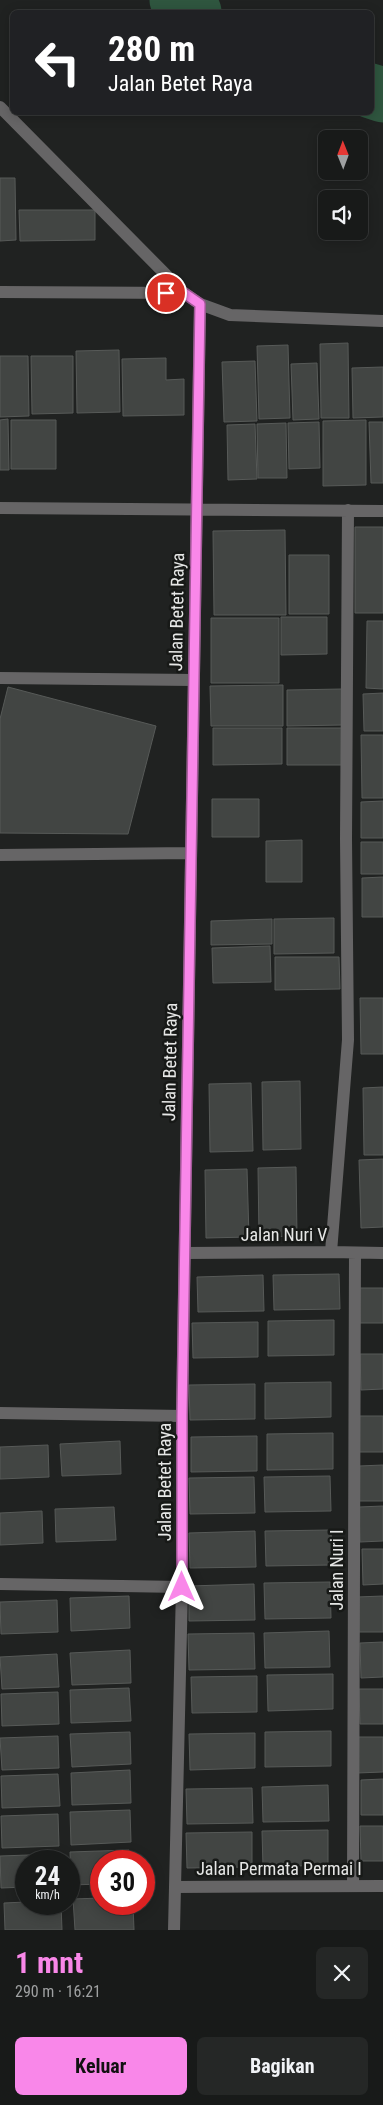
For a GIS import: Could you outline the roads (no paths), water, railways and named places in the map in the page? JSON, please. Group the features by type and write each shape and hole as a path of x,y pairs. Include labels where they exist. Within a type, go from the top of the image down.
{"street":[{"path":"0,107 184,293 200,304 230,315 383,322"},
{"path":"0,292 184,293"},
{"name":"Jalan Betet Raya","path":"174,1930 182,1587 182,1416 200,304"},
{"path":"0,508 197,508 383,511"},
{"path":"331,1252 348,1040 346,839 348,510"},
{"path":"0,678 193,680"},
{"path":"0,855 191,853"},
{"name":"Jalan Nuri V","path":"186,1253 383,1253"},
{"name":"Jalan Nuri I","path":"353,1886 355,1253"},
{"path":"0,1412 182,1416"},
{"path":"0,1584 182,1587"},
{"name":"Jalan Permata Permai I","path":"175,1887 383,1886"}],"waterway":[{"path":"177,0 191,10"},
{"path":"374,92 383,95"}]}
